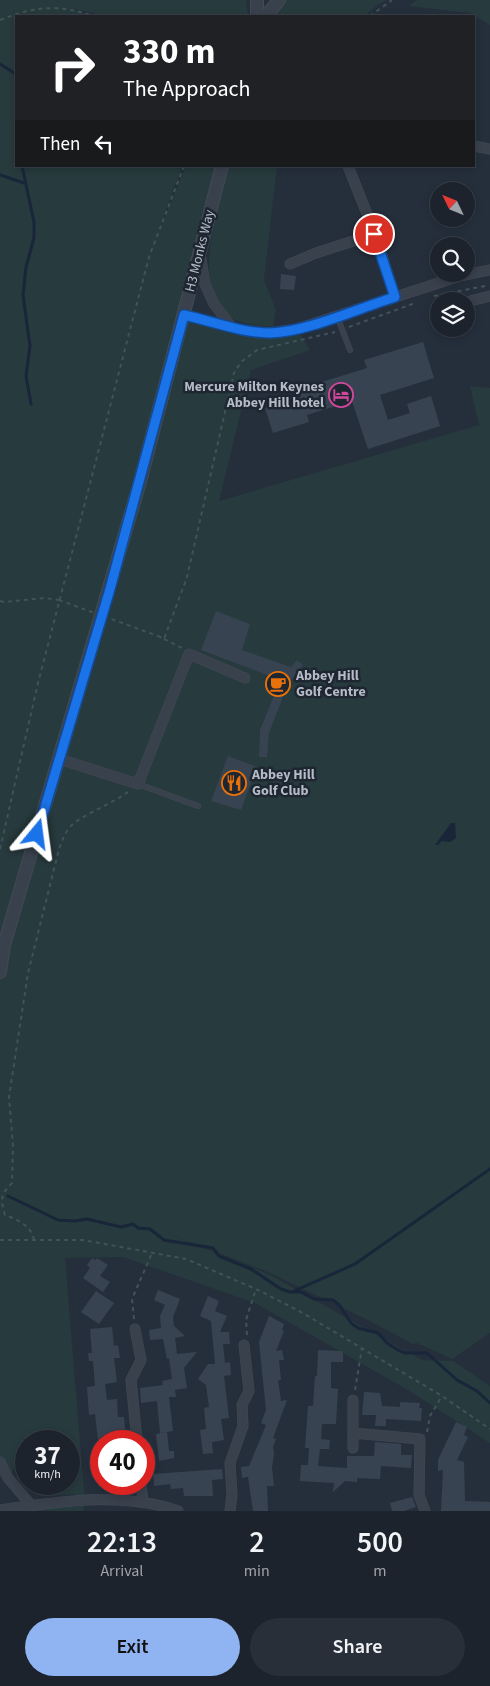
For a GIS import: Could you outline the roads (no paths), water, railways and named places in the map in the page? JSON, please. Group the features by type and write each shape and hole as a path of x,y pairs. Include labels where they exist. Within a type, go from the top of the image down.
{"street":[{"path":"256,0 257,15"},
{"path":"267,15 279,0"},
{"path":"475,146 490,149"},
{"name":"H3 Monks Way","path":"0,972 4,945 110,589 222,167"},
{"path":"348,167 395,297"},
{"path":"290,264 316,253 374,234"},
{"path":"200,252 206,284 214,304 231,326"},
{"path":"184,315 246,331 270,333 297,329 460,276 490,270"},
{"path":"475,300 490,296"},
{"path":"59,760 138,784 189,654 244,678"},
{"path":"135,1329 141,1360 131,1380 136,1430"},
{"path":"230,1511 232,1495 230,1464 243,1426 242,1405 249,1392 244,1345"},
{"path":"353,1400 353,1448"},
{"path":"353,1433 420,1439 419,1495 425,1511"},
{"path":"0,1462 8,1478 31,1505"},
{"path":"142,1495 143,1502"},
{"path":"0,1510 31,1505 104,1500 143,1502 178,1511"}],"lane":[{"path":"337,316 350,350"},
{"path":"138,784 198,806"}],"water":[{"path":"451,823 455,823 456,838 450,842 442,841 435,845"}],"waterway":[{"path":"0,64 15,73"},
{"path":"22,167 34,222 34,238 26,267 23,295 30,346 26,376 31,404"},
{"path":"0,175 24,183"},
{"path":"294,1291 355,1264 490,1169"},
{"path":"8,1196 58,1220 75,1221 87,1219 121,1227 133,1224 138,1228 150,1229 164,1240 213,1248 219,1256 251,1269 281,1289 290,1292 301,1292 314,1299 333,1300 340,1306 351,1323 358,1328 378,1333 387,1343 405,1353 427,1353 457,1380 477,1391 490,1403"}],"place":[{"name":"Mercure Milton Keynes Abbey Hill hotel","path":"341,395"},
{"name":"Abbey Hill Golf Centre","path":"278,684"},
{"name":"Abbey Hill Golf Club","path":"234,783"}]}
